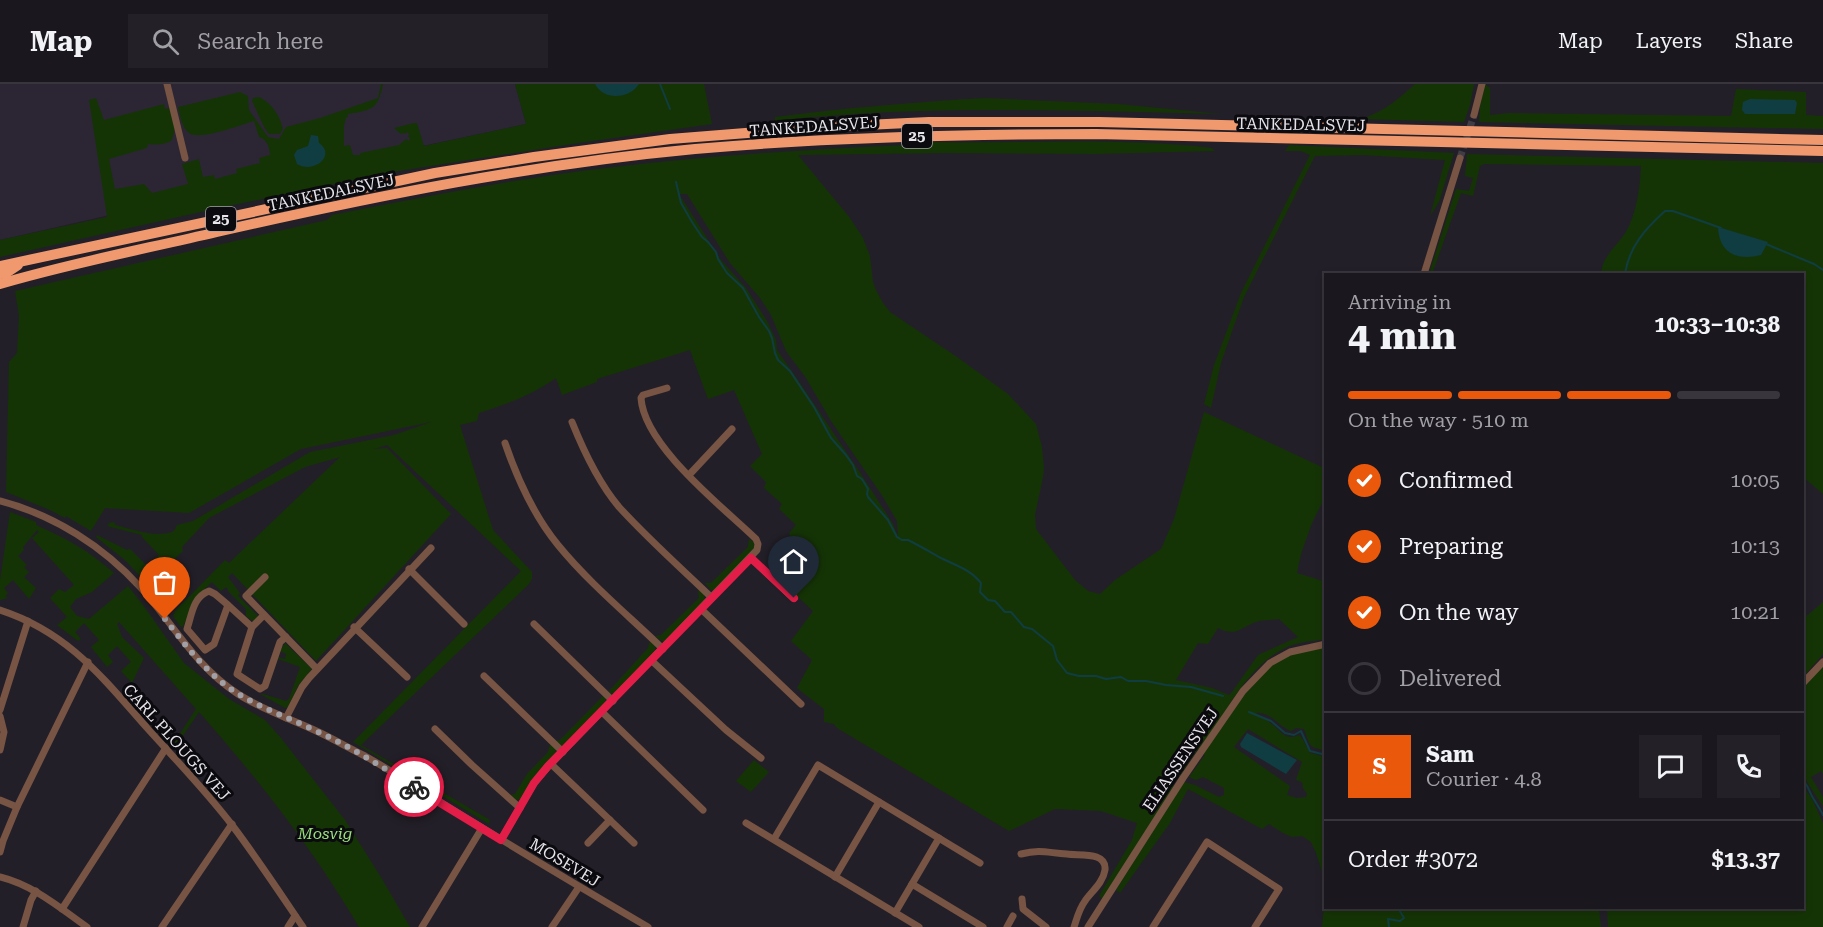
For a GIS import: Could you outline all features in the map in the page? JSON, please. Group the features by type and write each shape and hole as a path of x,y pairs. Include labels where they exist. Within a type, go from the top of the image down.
{"highway":[{"name":"TANKEDALSVEJ","path":"0,266 435,173 544,155 649,142 812,128 929,122 1100,122 1823,140"},
{"name":"TANKEDALSVEJ","path":"0,284 113,256 376,197 560,166 694,149 869,137 1096,134 1823,150"},
{"path":"0,274 6,273 23,261"}],"street":[{"path":"167,84 185,158"},
{"path":"1474,115 1482,84"},
{"path":"1424,273 1460,158"},
{"path":"501,840 534,783 757,550 756,539 689,476 663,447 650,426 641,398 643,395 667,388"},
{"path":"572,422 586,455 619,506 712,598"},
{"path":"689,476 732,429"},
{"path":"505,443 525,493 556,543 663,649"},
{"name":"MOSEVEJ","path":"0,501 49,518 91,543 142,589 201,663 221,682 241,696 366,757 648,927"},
{"path":"286,718 302,687 317,669 354,627 431,548"},
{"path":"751,558 794,598"},
{"path":"409,569 464,624"},
{"path":"264,578 246,596 317,669"},
{"path":"228,605 214,644 205,650 187,629 196,600 209,591 215,594 228,605 252,627"},
{"path":"701,609 801,704"},
{"name":"CARL PLOUGS VEJ","path":"0,610 53,634 88,662 232,825 303,927"},
{"path":"264,615 252,627 237,674 260,688 265,686 280,642 286,637"},
{"path":"0,710 28,621"},
{"path":"534,624 613,701"},
{"path":"354,627 407,677"},
{"name":"ELIASSENSVEJ","path":"1088,927 1183,778 1243,691 1269,663 1290,652 1324,644"},
{"path":"652,661 726,730 757,750 761,758"},
{"path":"0,852 17,807 88,662"},
{"path":"1804,682 1823,662"},
{"path":"484,676 563,752"},
{"path":"602,712 703,810"},
{"path":"0,716 4,732 0,750"},
{"path":"435,729 471,765 520,808"},
{"path":"62,909 166,748"},
{"path":"551,764 634,843"},
{"path":"774,839 818,765 980,862"},
{"path":"0,800 17,807"},
{"path":"835,876 879,801"},
{"path":"588,843 610,820"},
{"path":"746,823 918,927"},
{"path":"162,927 232,825"},
{"path":"422,927 482,828"},
{"path":"895,913 939,838"},
{"path":"1153,927 1207,842 1279,889 1255,927"},
{"path":"1021,854 1087,855 1097,857 1104,865 1103,876 1083,903 1074,927"},
{"path":"0,877 15,880 36,891 87,927"},
{"path":"912,884 983,927"},
{"path":"552,927 579,887"},
{"path":"23,927 36,891"},
{"path":"1022,899 1023,909 1046,927"},
{"path":"288,927 295,916"},
{"path":"1007,927 1013,916"}],"shaded area":[{"path":"0,84 515,84 526,124 276,177 0,240"}],"green space":[{"path":"381,84 383,84 379,99 373,107 348,114 346,118 344,146 350,145 353,155 399,145 406,139 409,141 407,132 401,134 394,128 414,123 417,123 424,146 526,124 515,84 704,84 712,124 392,172 0,257 0,240 107,217 89,100 96,98 104,120 164,104 165,109 169,108 175,128 172,140 161,144 148,144 147,148 109,159 115,189 144,184 152,193 188,184 182,164 199,159 203,177 214,175 215,179 237,173 236,169 260,163 259,158 270,155 268,144 259,137 254,121 220,132 194,135 185,128 178,107 240,92 248,96 249,110 268,137 279,139 286,127 378,98"},
{"path":"1415,84 1474,84 1464,122 1359,119 1382,110"},
{"path":"1485,84 1490,88 1490,115 1509,113 1731,116 1736,89 1806,92 1806,115 1823,116 1823,129 1479,122"},
{"path":"259,97 272,106 278,115 283,129 280,134 269,134 265,128 252,101 253,98"},
{"path":"985,98 1118,104 1221,114 997,110 886,112 775,121 775,117 827,111"},
{"path":"923,142 1104,142 1176,145 1212,148 1215,151 1095,154 798,155 850,218 863,238 870,256 873,282 890,312 1008,394 1036,424 1044,468 1035,515 1036,529 1075,580 1088,591 1100,594 1115,580 1161,549 1174,519 1204,412 1324,468 1324,499 1312,523 1297,573 1324,581 1324,639 1289,646 1270,657 1248,679 1229,705 1236,706 1261,675 1279,660 1296,653 1324,647 1324,750 1312,746 1304,729 1296,728 1291,731 1270,716 1256,713 1284,735 1295,737 1299,735 1310,753 1324,756 1324,878 1311,842 1302,836 1292,837 1269,824 1262,829 1188,789 1170,823 1120,893 1116,890 1184,782 1219,797 1224,795 1224,788 1203,777 1196,780 1189,777 1205,755 1198,749 1179,777 1172,780 1173,788 1103,899 1099,896 1132,840 1137,823 1101,811 1055,809 1009,831 837,728 834,724 824,722 824,709 797,688 812,660 791,641 813,611 795,594 806,579 789,533 796,525 779,509 782,504 764,488 766,482 750,466 762,454 734,390 708,399 690,350 597,379 597,382 562,395 556,378 519,398 479,413 477,421 460,425 493,530 532,572 532,579 361,745 490,820 489,824 353,742 521,571 387,445 374,449 387,448 451,514 316,661 232,573 228,577 240,593 238,596 258,616 254,621 246,616 246,609 226,587 221,591 212,582 194,599 183,627 173,616 175,611 225,560 229,563 340,457 305,467 209,518 182,547 183,551 152,580 154,582 149,586 125,560 96,537 97,535 127,550 130,549 147,566 159,555 142,535 107,526 109,523 114,522 115,525 160,534 174,531 177,525 193,521 310,452 394,435 431,422 301,449 189,513 105,508 91,531 66,516 65,518 6,492 9,362 17,353 19,316 15,291 327,220 332,215 434,195 572,172 796,151 910,145","holes":["679,194 687,194 730,263 760,298 771,315 786,351 883,497 897,521 898,537 893,524 861,474 777,350 776,340 767,321 746,288 721,260","1279,619 1298,637 1258,655 1229,695 1212,688 1176,680 1198,643 1208,644 1218,628 1230,632 1259,621","1248,729 1302,762 1296,780 1302,782 1306,797 1297,798 1287,795 1290,786 1234,747"]},
{"path":"1289,145 1454,153 1439,202 1430,216 1445,160 1363,155 1315,156 1244,297 1221,363 1211,408 1204,404 1214,365 1241,293 1310,155 1301,151 1285,151"},
{"path":"1467,154 1823,163 1823,494 1804,478 1804,273 1601,273 1608,255 1626,232 1632,219 1638,197 1641,166 1484,164 1480,166 1473,196 1461,193 1432,273 1429,273 1456,189 1469,191 1473,178 1465,176"},
{"name":"Mosvig","path":"10,512 36,522 36,525 77,546 114,573 92,592 76,599 70,607 77,616 89,619 128,586 184,663 229,699 265,720 345,820 410,927 359,927 323,870 284,815 199,712 174,749 172,746 196,709 119,622 117,624 122,637 144,658 132,683 121,671 131,662 117,646 108,655 113,662 107,667 91,647 99,640 84,623 75,632 81,639 78,641 57,625 67,617 50,598 59,589 65,592 74,585 32,538 39,532 37,530 18,556 27,565 24,567 29,572 24,577 36,588 29,599 13,580 4,588 8,593 5,596 8,598 0,600 0,581"},
{"path":"749,539 755,543 753,551 715,591 711,590 705,583 711,583 748,547"},
{"path":"700,590 705,600 665,642 655,636 661,635 699,598 698,591"},
{"path":"1823,602 1823,654 1804,676 1804,618"},
{"path":"650,641 655,646 655,653 614,694 610,693 609,691 648,648"},
{"path":"285,643 312,669 298,686 288,707 285,708 260,694 286,701 289,699 300,667 278,659 278,657 285,659 286,654 280,651"},
{"path":"1823,665 1823,774 1821,771 1811,777 1823,797 1823,806 1807,782 1804,772 1804,686"},
{"path":"603,696 606,703 565,745 559,745 556,741 560,740"},
{"path":"550,744 556,749 555,755 521,799 517,800 510,795 515,794 527,774 548,752"},
{"path":"754,760 769,772 751,792 736,781"},
{"path":"1804,787 1812,799 1823,823 1823,927 1608,927 1607,909 1804,909"},
{"path":"1324,906 1324,909 1599,909 1601,927 1322,927"}],"water":[{"path":"595,84 639,84 629,93 617,96 604,93"},
{"path":"1750,99 1795,100 1797,103 1795,114 1745,114 1742,110 1743,102"},
{"path":"311,135 318,136 319,143 324,148 324,158 316,165 303,167 297,164 294,155 297,150 308,146"},
{"path":"1718,227 1768,242 1761,255 1738,256 1722,244"},
{"path":"1247,733 1297,760 1286,774 1241,747 1240,744"}],"waterway":[{"path":"660,84 670,109"},
{"path":"676,182 681,203 692,222 716,252 727,273 743,288 769,331 778,360 790,371 831,438 853,465 857,476 862,479 868,489 868,497 888,520 897,537 908,540 973,575 981,583 980,592 988,600 995,601 1005,612 1011,612 1024,627 1032,629 1053,646 1057,660 1067,673 1106,679 1121,677 1128,681 1191,687 1223,696"},
{"path":"1625,273 1630,255 1639,239 1665,211 1673,211 1721,228"},
{"path":"1766,244 1823,270"},
{"path":"1249,712 1271,721 1285,733 1294,735 1301,731 1310,751 1324,754"},
{"path":"1804,782 1823,815"},
{"path":"1389,927 1388,919 1400,921 1404,918 1399,909"}],"tunnel":[{"path":"1460,158 1474,115"}],"way so far":[{"path":"165,619 201,663 221,682 241,696 366,757 414,787"}],"route":[{"path":"414,787 501,840 534,783 548,766 579,737 751,558 794,598"}]}
